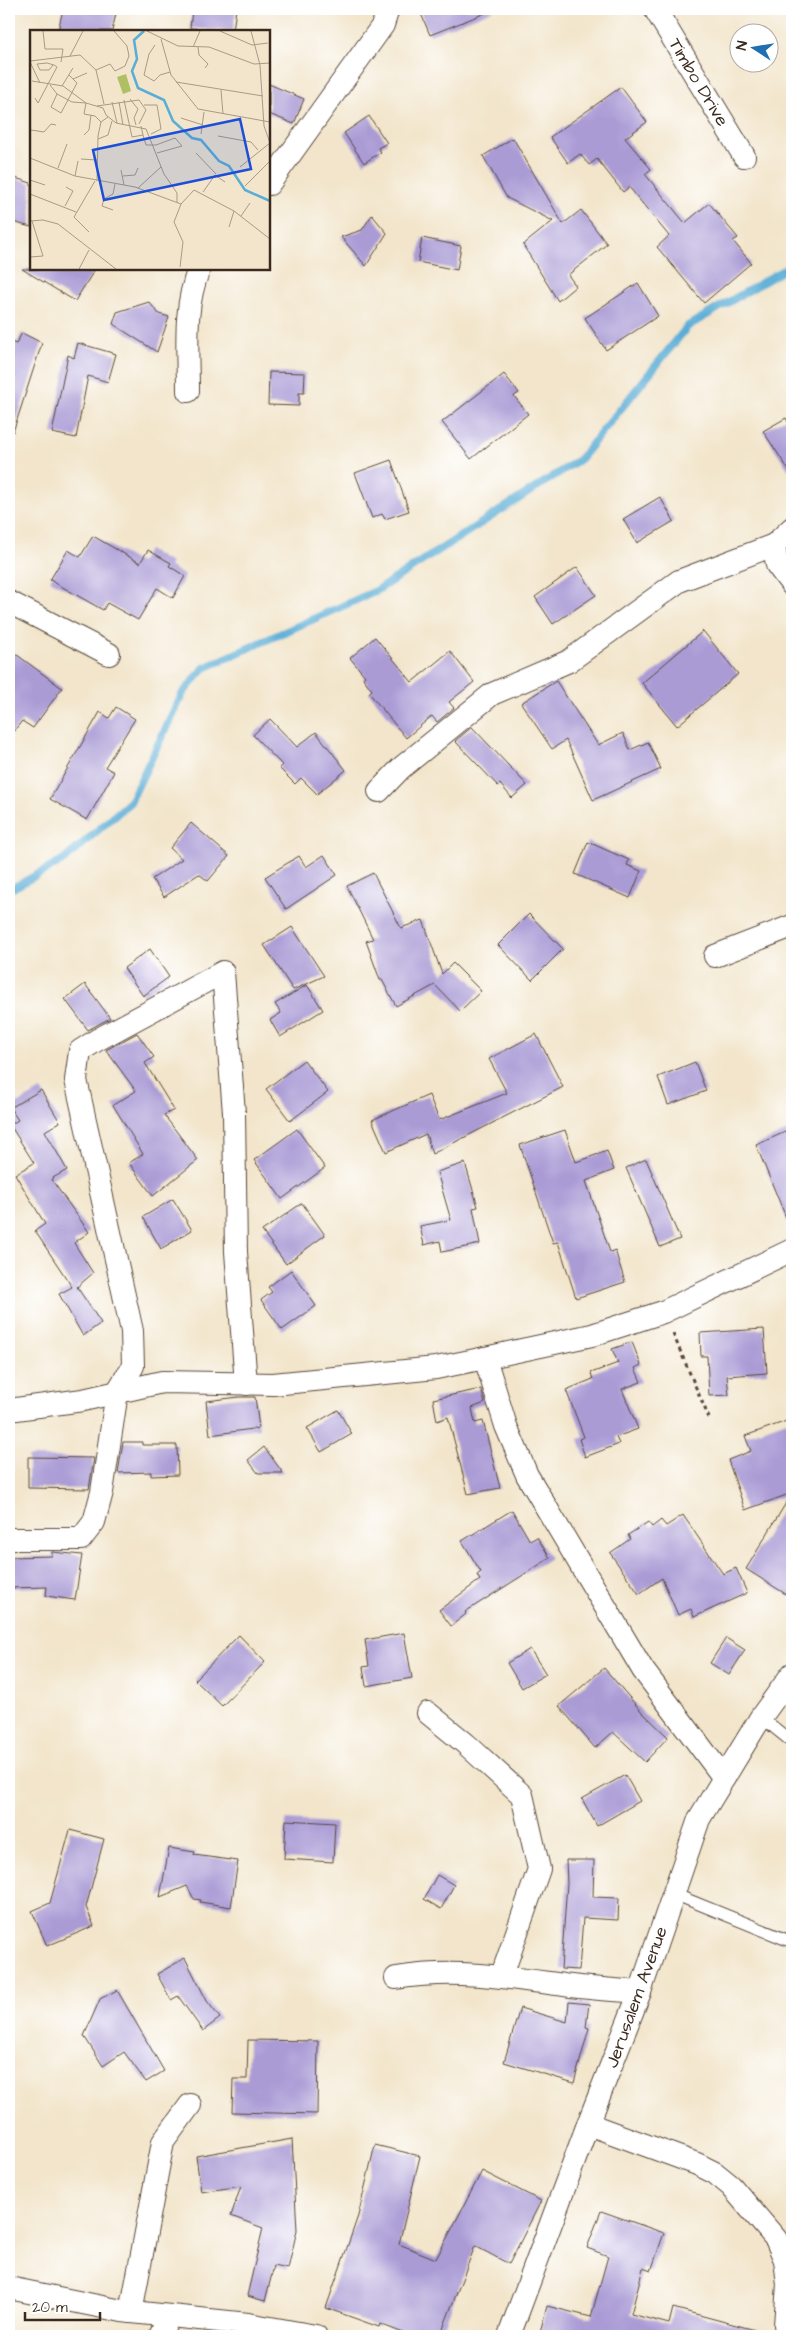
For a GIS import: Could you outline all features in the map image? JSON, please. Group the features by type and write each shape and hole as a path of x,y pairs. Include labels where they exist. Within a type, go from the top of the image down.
{"street":[{"path":"270,183 383,25 388,9"},
{"name":"Timbo Drive","path":"655,9 744,156"},
{"path":"188,391 187,307 192,286 199,270"},
{"path":"379,791 401,768 492,694 569,661 679,581 774,545 792,528"},
{"path":"774,545 777,565 792,585"},
{"path":"9,602 109,654"},
{"path":"715,956 792,926"},
{"path":"9,1539 81,1539 94,1522 102,1492 117,1392 134,1366 132,1331 76,1080 80,1051 222,972 234,1113 236,1252 246,1384"},
{"path":"9,1410 83,1400 162,1382 273,1384 436,1368 485,1358 592,1334 663,1312 792,1250"},
{"path":"485,1358 506,1426 527,1475 643,1670 724,1778"},
{"name":"Jerusalem Avenue","path":"509,2336 588,2124 640,1992 699,1819 761,1717 792,1674"},
{"path":"428,1713 466,1744 522,1795 539,1869 502,1975"},
{"path":"396,1978 422,1974 502,1975 571,1986 640,1992"},
{"path":"131,2312 163,2142 190,2105"},
{"path":"588,2124 697,2164 715,2173 731,2186 776,2239 785,2260 788,2284 785,2324 789,2336"},
{"path":"9,2288 131,2312 164,2327 248,2324 316,2336"}],"lane":[{"path":"761,1717 792,1742"},
{"path":"674,1894 792,1942"}],"path":[{"path":"663,1312 709,1418"}],"building":[{"path":"63,9 117,9 112,30 58,30"},
{"path":"192,9 236,9 233,30 190,28"},
{"path":"419,9 492,9 493,10 430,35"},
{"path":"270,84 304,99 294,124 270,114"},
{"path":"621,87 647,122 625,138 651,169 645,174 685,223 709,203 738,238 733,241 751,263 704,303 657,247 669,236 629,187 623,192 597,159 589,165 580,154 568,163 550,137"},
{"path":"369,116 387,143 378,148 381,152 364,163 344,133"},
{"path":"513,138 563,224 581,210 607,244 568,275 576,286 558,301 523,245 553,221 507,198 483,156"},
{"path":"9,176 30,183 30,227 9,221"},
{"path":"372,215 387,233 366,266 341,237 362,230"},
{"path":"422,238 461,246 457,270 418,262"},
{"path":"22,269 94,270 75,301"},
{"path":"638,283 658,316 606,350 585,318"},
{"path":"149,302 159,314 169,317 157,352 113,324 117,312"},
{"path":"22,333 42,343 13,432 9,431 9,341 16,344"},
{"path":"78,343 116,354 108,382 88,376 76,438 52,433 68,355 74,358"},
{"path":"269,372 305,373 304,393 299,393 299,406 268,405"},
{"path":"504,374 519,393 514,396 528,414 471,459 442,422"},
{"path":"786,418 792,429 792,475 763,431"},
{"path":"391,460 409,511 385,519 382,514 372,518 355,473"},
{"path":"660,497 674,521 637,543 623,519"},
{"path":"93,536 140,563 148,550 171,563 169,566 185,576 173,598 157,588 138,620 107,603 103,610 50,580 68,550 80,557"},
{"path":"577,567 596,595 553,624 535,597"},
{"path":"703,631 738,674 677,726 642,683"},
{"path":"375,637 412,682 450,651 474,682 449,702 454,708 437,722 432,716 406,738 369,693 372,690 363,678 365,676 350,658"},
{"path":"9,649 62,688 33,728 22,721 9,737"},
{"path":"556,681 598,745 623,733 630,750 648,742 661,769 593,800 566,740 552,749 521,703"},
{"path":"116,707 135,719 105,767 114,772 87,820 50,799 100,712 109,718"},
{"path":"270,719 297,747 316,732 346,770 317,794 301,778 295,784 279,768 282,765 253,735"},
{"path":"472,727 527,785 512,798 455,741"},
{"path":"191,823 229,856 208,881 199,874 164,897 152,879 182,859 170,848"},
{"path":"588,842 629,860 627,865 641,871 630,898 575,874"},
{"path":"324,855 337,875 286,909 265,877 299,856 306,867"},
{"path":"373,873 401,928 423,920 442,974 453,963 481,991 460,1011 435,985 396,1006 382,980 380,980 366,941 373,939 347,886"},
{"path":"529,914 563,949 532,980 498,945"},
{"path":"292,927 324,976 293,990 264,945"},
{"path":"150,949 169,977 143,996 124,968"},
{"path":"85,984 110,1018 88,1030 65,999"},
{"path":"307,985 323,1010 280,1037 270,1020 281,1013 275,1004"},
{"path":"137,1033 154,1057 145,1063 174,1110 164,1115 198,1160 153,1196 129,1163 143,1154 113,1105 136,1091 106,1050"},
{"path":"536,1034 563,1087 432,1154 426,1134 386,1152 372,1120 429,1095 439,1120 507,1093 489,1059"},
{"path":"304,1060 328,1092 290,1121 266,1089"},
{"path":"695,1062 706,1091 668,1105 658,1077"},
{"path":"41,1090 60,1122 45,1131 67,1170 51,1179 89,1232 74,1243 93,1273 77,1287 101,1323 83,1336 59,1294 72,1287 35,1231 45,1224 15,1174 34,1163 10,1125 18,1120 10,1108"},
{"path":"297,1129 325,1168 282,1199 254,1160"},
{"path":"792,1129 792,1232 756,1145"},
{"path":"565,1130 576,1162 607,1151 614,1170 586,1181 610,1252 615,1250 625,1282 576,1298 558,1242 553,1243 520,1145"},
{"path":"646,1159 680,1239 660,1247 626,1168"},
{"path":"465,1163 478,1207 473,1208 480,1244 442,1252 440,1241 424,1245 420,1226 451,1220 437,1172"},
{"path":"173,1199 192,1230 161,1249 143,1217"},
{"path":"302,1203 325,1235 286,1264 262,1231"},
{"path":"291,1270 316,1306 282,1330 261,1300 272,1292 268,1287"},
{"path":"764,1329 767,1373 727,1376 729,1395 709,1396 707,1356 701,1356 700,1333"},
{"path":"632,1342 641,1365 635,1368 641,1382 622,1389 638,1429 616,1437 619,1444 585,1457 579,1439 584,1437 566,1390 593,1379 591,1373 618,1363 612,1349"},
{"path":"481,1389 485,1403 472,1408 475,1423 483,1421 500,1488 468,1494 448,1417 437,1421 433,1399"},
{"path":"255,1397 259,1428 210,1435 206,1401"},
{"path":"338,1410 352,1434 321,1452 307,1428"},
{"path":"792,1419 792,1493 745,1510 728,1460 751,1451 745,1436"},
{"path":"123,1442 142,1442 142,1445 177,1445 178,1475 151,1476 151,1472 118,1473"},
{"path":"264,1447 283,1473 258,1473 248,1460"},
{"path":"28,1457 94,1458 89,1489 28,1488"},
{"path":"792,1493 792,1598 746,1569"},
{"path":"512,1510 530,1541 537,1537 550,1558 465,1612 466,1614 451,1626 439,1610 480,1580 477,1575 481,1572 462,1541"},
{"path":"683,1515 723,1574 736,1568 747,1593 694,1617 691,1609 678,1615 662,1578 639,1594 610,1553 630,1539 628,1535 648,1522 652,1527 661,1520 666,1526"},
{"path":"52,1552 82,1555 75,1600 46,1596 47,1587 9,1588 9,1557 52,1556"},
{"path":"404,1633 412,1678 366,1686 363,1667 369,1666 365,1640"},
{"path":"239,1635 265,1662 222,1706 195,1680"},
{"path":"726,1638 745,1650 729,1675 710,1663"},
{"path":"530,1649 546,1674 522,1688 507,1663"},
{"path":"604,1668 642,1712 668,1737 645,1762 613,1732 595,1748 559,1706"},
{"path":"625,1775 640,1801 597,1826 582,1799"},
{"path":"286,1820 335,1823 333,1862 284,1859"},
{"path":"70,1830 104,1839 86,1907 94,1926 47,1946 32,1911 50,1903"},
{"path":"169,1848 195,1852 194,1855 238,1861 231,1907 200,1902 201,1900 194,1899 187,1886 160,1897"},
{"path":"566,1860 594,1860 593,1897 619,1898 618,1920 583,1918 579,1970 561,1969 567,1883"},
{"path":"437,1875 454,1885 441,1909 424,1899"},
{"path":"185,1958 207,2001 220,2018 203,2031 178,1996 171,2000 157,1974"},
{"path":"117,1990 164,2071 146,2082 124,2052 103,2066 84,2036 100,1999"},
{"path":"569,2002 589,2004 586,2027 589,2028 574,2083 504,2062 520,2008 567,2022"},
{"path":"248,2040 318,2041 317,2114 232,2112 233,2079 247,2079"},
{"path":"292,2139 297,2230 288,2269 274,2266 265,2301 247,2296 263,2228 231,2216 241,2186 201,2192 196,2156"},
{"path":"375,2145 420,2156 399,2244 436,2259 482,2171 541,2201 509,2264 475,2246 440,2336 411,2336 380,2324 379,2327 326,2308 358,2216"},
{"path":"601,2211 664,2233 651,2271 643,2268 631,2314 669,2324 673,2308 755,2330 755,2336 704,2336 688,2332 688,2336 539,2336 547,2306 591,2317 608,2256 587,2248"}],"waterway":[{"path":"9,890 64,860 130,802 183,693 204,668 376,591 580,459 688,326 792,265"}]}
